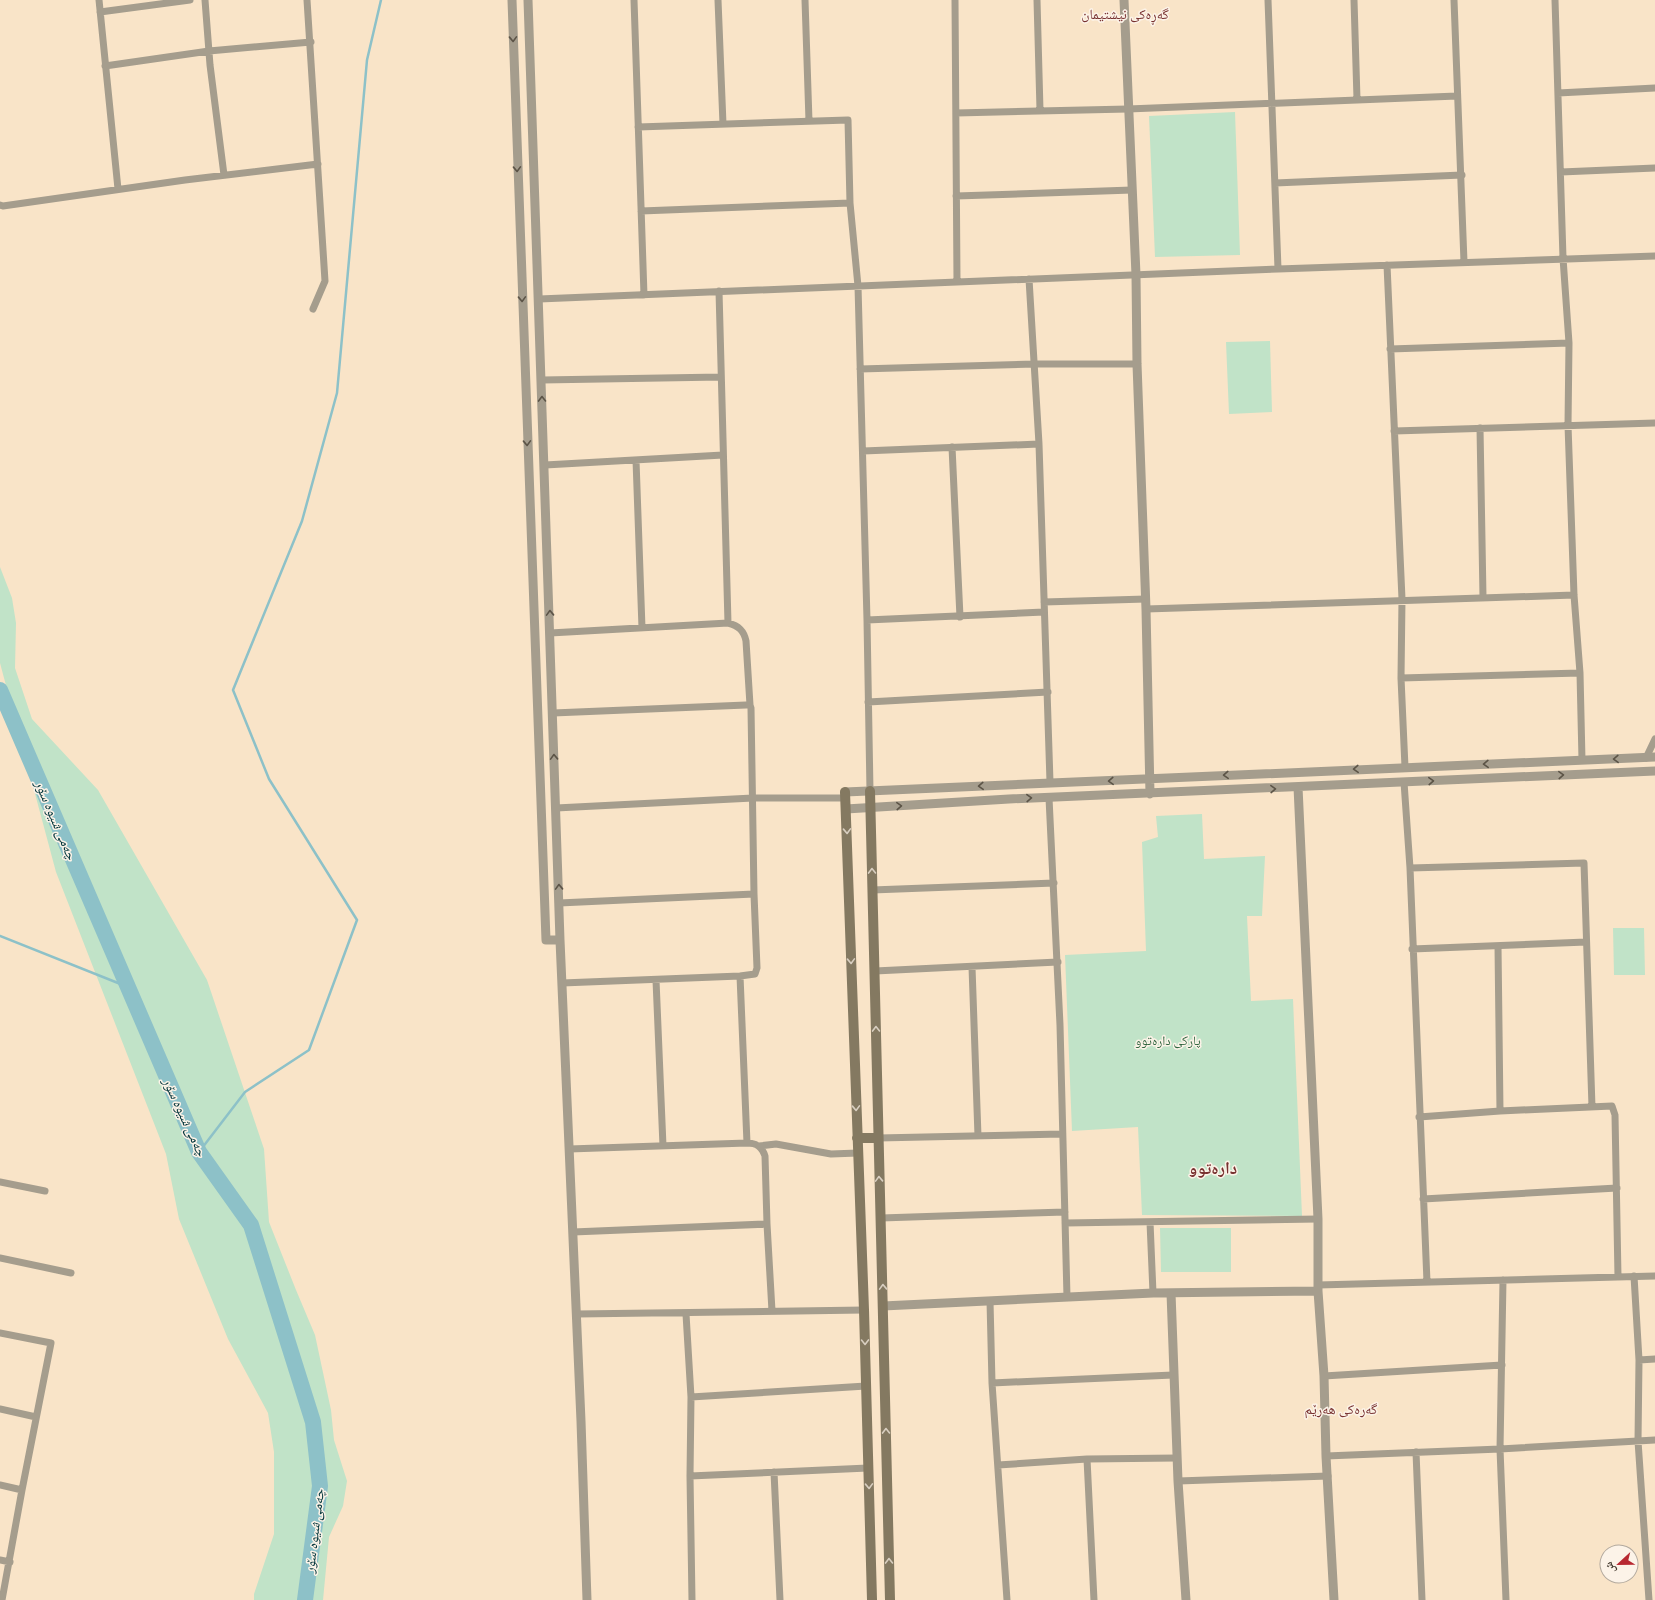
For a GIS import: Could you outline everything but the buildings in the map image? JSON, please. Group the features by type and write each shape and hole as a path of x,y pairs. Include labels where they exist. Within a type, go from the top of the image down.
{"main road":[{"path":"870,791 890,1600"},
{"path":"846,795 864,1310 872,1600"},
{"path":"857,1138 878,1138"}],"street":[{"path":"100,0 105,66 118,189"},
{"path":"100,12 190,0"},
{"path":"204,0 224,175"},
{"path":"307,0 311,42 324,281 313,308"},
{"path":"512,0 546,940 560,940"},
{"path":"528,0 560,940 577,1314 587,1600"},
{"path":"634,0 644,295"},
{"path":"718,0 723,124"},
{"path":"805,0 809,121"},
{"path":"955,0 956,281"},
{"path":"1037,0 1040,110"},
{"path":"1124,0 1136,275 1137,364 1146,604 1150,794"},
{"path":"1268,0 1278,269"},
{"path":"1354,0 1357,99"},
{"path":"1454,0 1457,96 1462,175 1464,262"},
{"path":"1555,0 1563,258 1569,343 1568,424 1574,595 1580,673 1582,760"},
{"path":"105,66 209,51 311,42"},
{"path":"1558,93 1655,88"},
{"path":"956,113 1128,109 1457,96"},
{"path":"638,127 848,120 850,203 858,286 870,791"},
{"path":"0,205 3,206 118,189 318,164"},
{"path":"1561,172 1655,168"},
{"path":"1275,183 1462,175"},
{"path":"956,196 1132,190"},
{"path":"641,211 850,203"},
{"path":"539,299 956,281 1563,258 1655,256"},
{"path":"1387,265 1402,599 1401,678 1405,767"},
{"path":"1029,279 1039,444 1050,782"},
{"path":"719,291 728,623"},
{"path":"1390,349 1569,343"},
{"path":"860,369 1035,364 1137,364"},
{"path":"542,380 722,377"},
{"path":"526,417 542,417"},
{"path":"1394,431 1568,424 1655,423"},
{"path":"1480,428 1483,597"},
{"path":"863,451 1039,444"},
{"path":"952,447 960,617"},
{"path":"545,465 723,455"},
{"path":"636,460 642,628"},
{"path":"1044,602 1146,604 1574,595"},
{"path":"867,620 960,617 1044,612"},
{"path":"550,633 728,623 738,627 745,636 751,708 754,894 757,968 755,974 656,980 562,983"},
{"path":"1401,678 1580,673"},
{"path":"868,702 1048,692"},
{"path":"553,713 750,705"},
{"path":"556,808 846,795 870,791 1050,782 1089,782 1650,757 1655,739"},
{"path":"846,808 1655,771"},
{"path":"1297,772 1305,778 1304,783 1298,787"},
{"path":"1297,772 1290,776 1289,781 1298,787"},
{"path":"1089,782 1090,796"},
{"path":"1404,782 1410,868 1412,949 1427,1282"},
{"path":"1298,787 1318,1219 1318,1288 1324,1376 1326,1456 1334,1600"},
{"path":"1049,798 1058,962 1067,1297"},
{"path":"1410,868 1584,863 1592,1107"},
{"path":"872,890 1054,883"},
{"path":"559,903 754,894"},
{"path":"1412,949 1586,942"},
{"path":"1498,946 1500,1111"},
{"path":"875,971 1058,962"},
{"path":"972,967 978,1136"},
{"path":"740,976 748,1143"},
{"path":"656,980 662,1146"},
{"path":"1419,1117 1500,1111 1612,1106 1615,1115 1618,1277"},
{"path":"878,1138 1062,1134"},
{"path":"569,1149 748,1143 753,1143 759,1146 765,1156 772,1311"},
{"path":"759,1146 776,1144 831,1154 858,1153"},
{"path":"0,1182 45,1191"},
{"path":"1423,1199 1617,1188"},
{"path":"881,1218 1065,1212"},
{"path":"1065,1223 1318,1219"},
{"path":"1150,1222 1153,1293"},
{"path":"573,1232 767,1224"},
{"path":"0,1258 71,1272"},
{"path":"1634,1276 1640,1360 1638,1441 1649,1600"},
{"path":"883,1306 990,1300 1318,1288 1427,1282 1655,1276"},
{"path":"1503,1280 1500,1450 1506,1600"},
{"path":"1171,1293 1178,1481 1186,1600"},
{"path":"990,1300 992,1383 1007,1600"},
{"path":"577,1314 686,1314 864,1310"},
{"path":"686,1314 691,1397 690,1476 692,1600"},
{"path":"0,1333 51,1343 2,1600"},
{"path":"1640,1360 1655,1359"},
{"path":"1324,1376 1502,1365"},
{"path":"992,1383 1173,1375"},
{"path":"691,1397 866,1386"},
{"path":"0,1409 36,1417"},
{"path":"1326,1456 1500,1450 1655,1440"},
{"path":"1416,1452 1422,1600"},
{"path":"998,1465 1087,1459 1177,1458"},
{"path":"1087,1459 1094,1600"},
{"path":"690,1476 868,1468"},
{"path":"774,1472 780,1600"},
{"path":"1178,1481 1328,1476"},
{"path":"0,1485 22,1490"},
{"path":"0,1560 10,1562"}],"green space":[{"path":"1235,112 1240,255 1155,257 1149,116"},
{"path":"1270,341 1272,412 1229,414 1226,342"},
{"path":"0,567 12,598 16,623 15,668 32,719 98,790 207,980 264,1149 269,1222 315,1335 331,1410 334,1440 347,1481 343,1506 329,1537 323,1600 254,1600 254,1594 274,1534 274,1452 268,1413 228,1339 179,1219 166,1154 56,872 0,663"},
{"name":"پارکی دارەتوو","path":"1202,814 1204,859 1265,856 1262,916 1247,916 1251,1001 1293,999 1302,1216 1142,1215 1138,1127 1072,1131 1065,955 1146,951 1142,842 1158,837 1156,816"},
{"path":"1613,928 1644,928 1645,975 1614,975"},
{"path":"1160,1228 1231,1228 1231,1272 1161,1272"}],"waterway":[{"path":"199,1152 245,1092 309,1050 357,920 269,779 233,690 302,521 337,393 367,60 381,0"},
{"name":"چەمی شیوە سۆر","path":"0,690 199,1152 251,1225 313,1422 320,1486 305,1600"},
{"path":"0,936 128,987"}],"district":[{"name":"گەڕەکی نیشتیمان","path":"1125,14"},
{"name":"دارەتوو","path":"1213,1168"},
{"name":"گەرەکی هەرێم","path":"1341,1409"}]}
